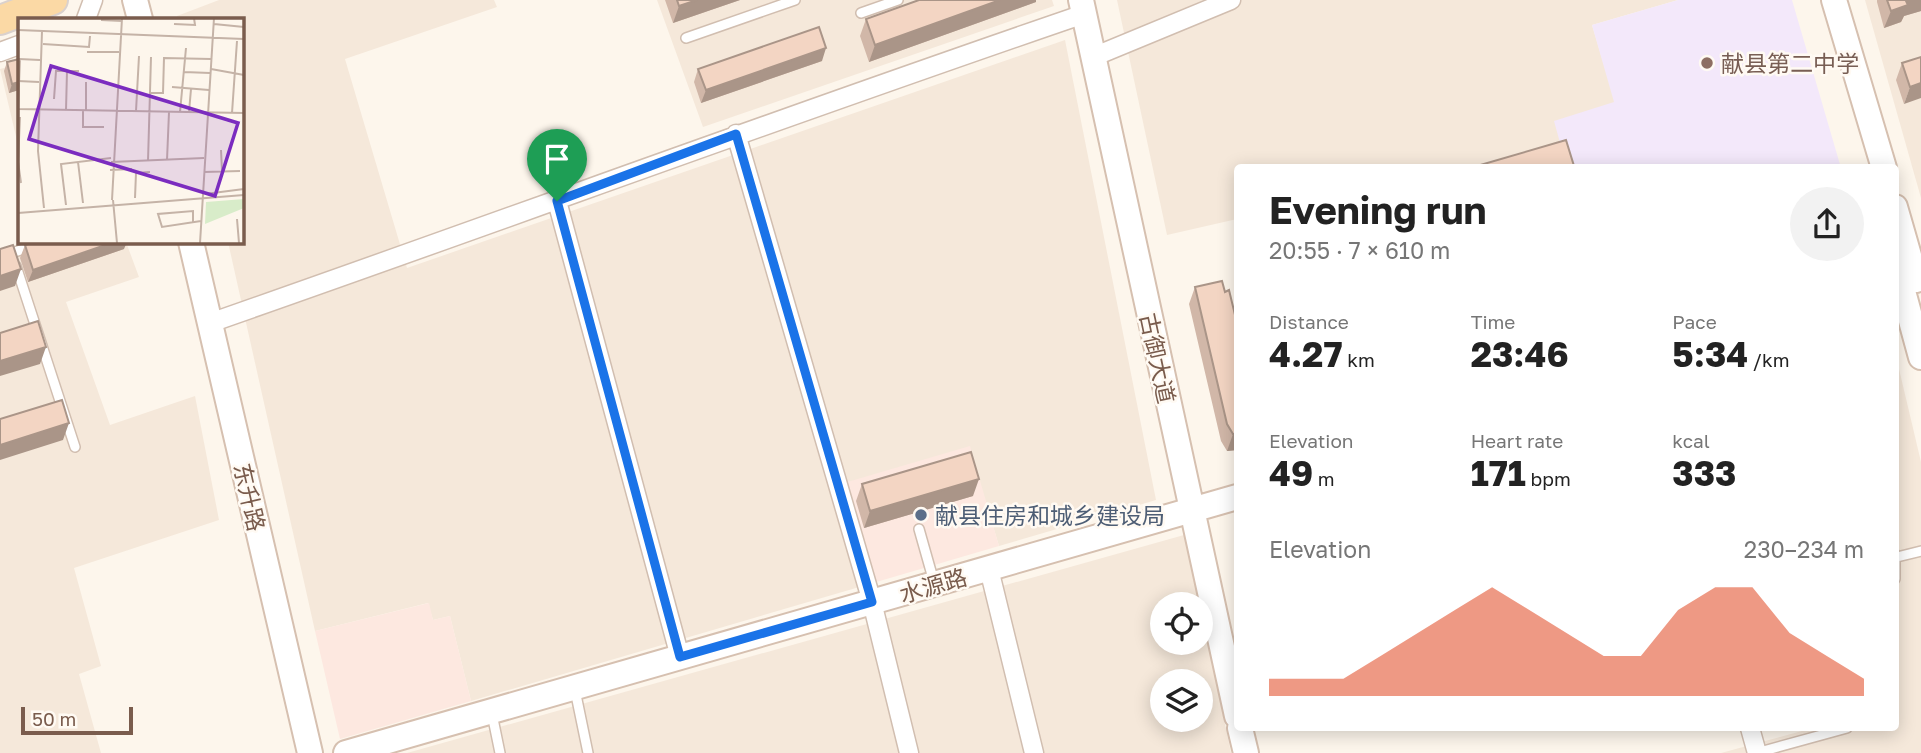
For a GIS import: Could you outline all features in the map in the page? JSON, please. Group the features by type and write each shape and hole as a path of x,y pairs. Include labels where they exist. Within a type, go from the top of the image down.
{"main road":[{"path":"0,20 53,0"}],"street":[{"path":"86,18 93,0"},
{"path":"135,0 139,18"},
{"path":"1093,57 1231,0"},
{"path":"1818,0 1867,164"},
{"path":"1834,0 1883,164"},
{"path":"210,323 557,201 1082,7"},
{"name":"古御大道","path":"1082,7 1234,703"},
{"path":"0,52 18,45"},
{"path":"736,134 872,602 909,753"},
{"path":"557,201 680,657"},
{"path":"1899,231 1921,357"},
{"name":"东升路","path":"191,243 310,753"},
{"path":"1899,272 1911,303"},
{"name":"水源路","path":"346,753 1234,499"},
{"path":"989,569 1034,753"},
{"path":"1241,731 1246,753"},
{"path":"1751,731 1756,753"}],"lane":[{"path":"686,38 794,0"},
{"path":"862,13 898,0"},
{"path":"0,257 41,243"},
{"path":"12,253 75,447"},
{"path":"919,529 935,584"},
{"path":"1899,555 1921,551"},
{"path":"575,687 588,753"},
{"path":"491,711 500,753"},
{"path":"1756,753 1836,731"}],"shaded area":[{"path":"219,0 494,0 497,7 345,59 407,268 1065,40 1156,500 999,546 969,447 873,583 471,701 450,616 433,620 428,603 315,631 228,243 243,243 243,18 177,16"},
{"path":"657,0 1052,0 1054,6 703,127"},
{"path":"1117,0 1678,0 1592,25 1615,102 1570,164 1234,164 1234,220 1167,235"},
{"name":"献县第二中学","path":"1678,0 1792,0 1840,164 1566,164 1554,121 1614,102 1592,25"},
{"path":"1865,0 1921,0 1921,198"},
{"path":"18,64 18,145 0,69"},
{"path":"26,243 126,243 139,277 66,302 110,425 195,396 219,520 74,568 101,666 79,674 101,753 0,753 0,251"},
{"path":"1899,369 1921,462 1921,753 1721,753 1802,731 1899,731"},
{"name":"献县住房和城乡建设局","path":"970,446 999,546 873,583 844,483"},
{"path":"1184,535 1196,592 1150,592 1150,655 1210,655 1231,753 407,753"},
{"path":"429,603 433,620 450,616 471,701 340,739 315,631"}],"building":[{"path":"677,0 697,0 679,6"},
{"path":"919,0 1000,0 875,45 866,19"},
{"path":"1887,0 1908,0 1908,5 1891,11"},
{"path":"819,27 826,48 706,90 698,69"},
{"path":"1921,57 1921,83 1910,87 1902,63"},
{"path":"18,59 18,82 12,84 7,62"},
{"path":"1566,140 1573,164 1484,164"},
{"path":"31,243 111,243 33,270 25,245"},
{"path":"13,245 21,269 0,276 0,249"},
{"path":"1222,281 1225,292 1229,290 1234,311 1234,434 1227,424 1195,287"},
{"path":"38,321 46,347 0,361 0,333"},
{"path":"62,400 69,423 0,445 0,419"},
{"path":"971,452 979,479 870,511 862,484"}],"place":[{"name":"献县第二中学","path":"1707,63"},
{"name":"献县住房和城乡建设局","path":"921,515"}],"route":[{"path":"736,134 872,602 680,657 557,201 736,134"}]}
